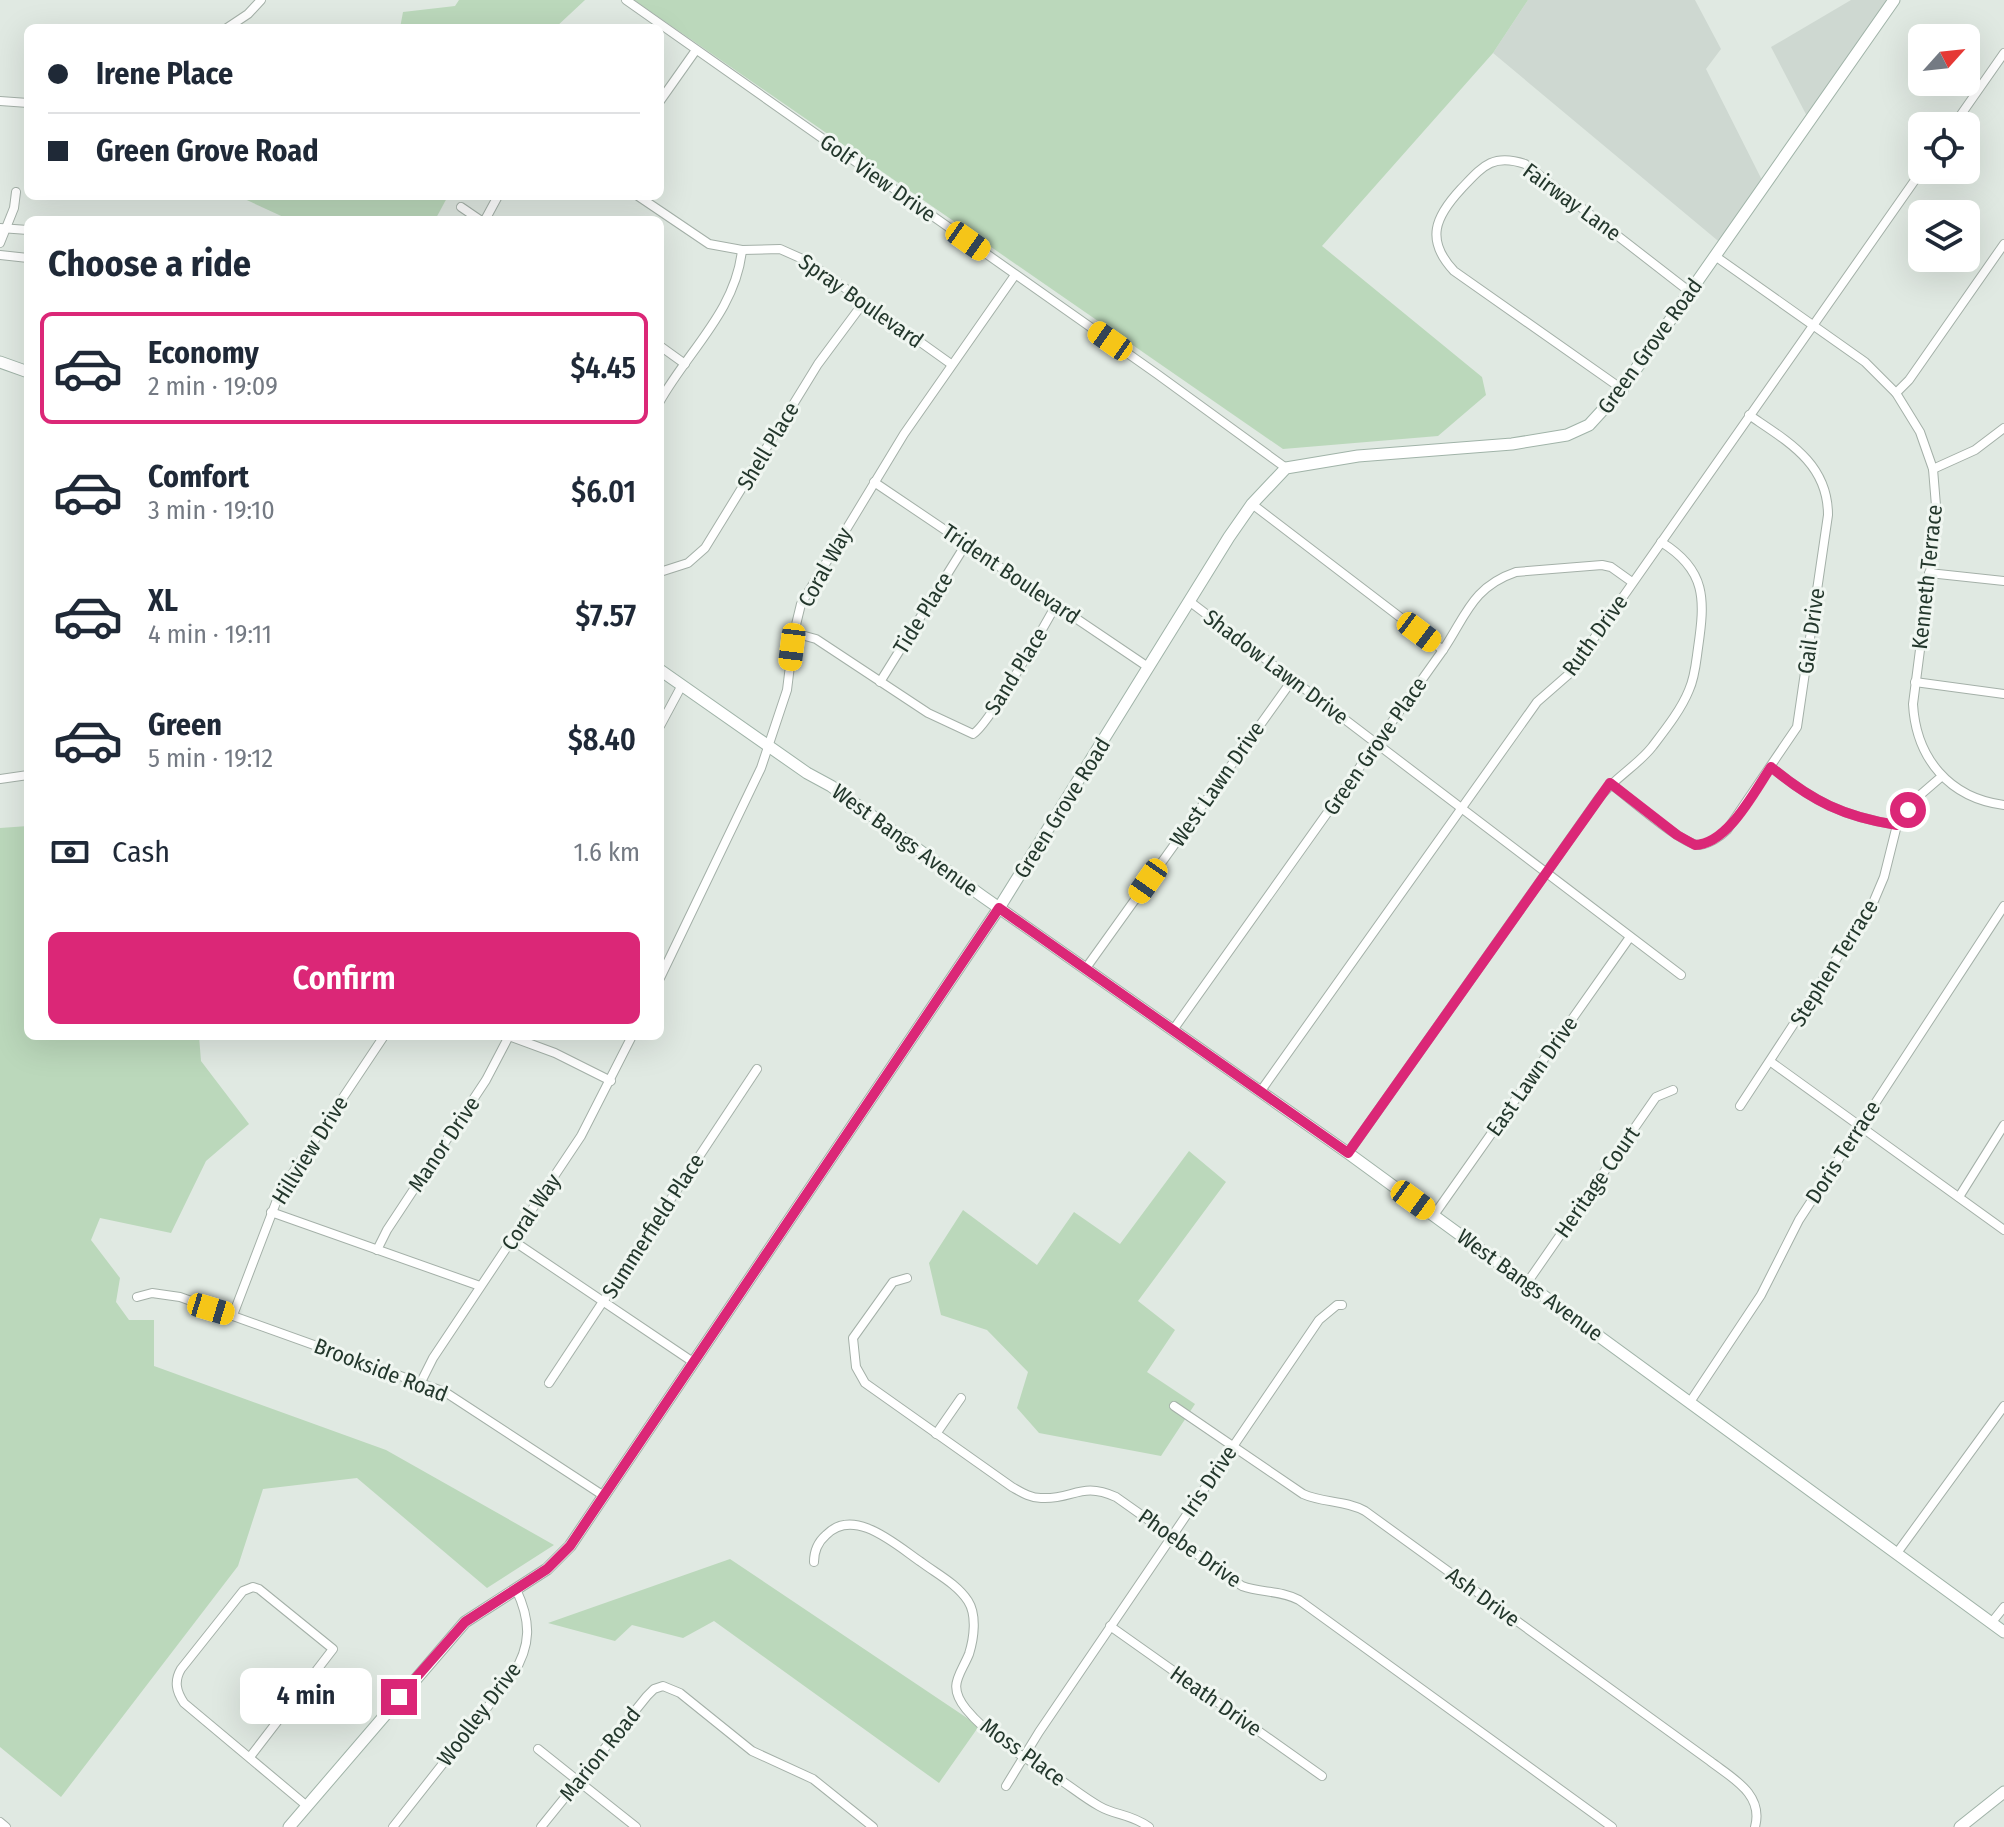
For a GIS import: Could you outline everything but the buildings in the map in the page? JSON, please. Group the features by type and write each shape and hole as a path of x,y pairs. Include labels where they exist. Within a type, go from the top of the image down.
{"street":[{"path":"233,24 261,0"},
{"name":"Golf View Drive","path":"626,0 660,24"},
{"name":"Green Grove Road","path":"289,1827 465,1622 547,1569 564,1554 999,908 1252,504 1286,468 1358,456 1512,444 1567,435 1589,425 1622,389 1894,0"},
{"name":"Golf View Drive","path":"664,27 1286,468"},
{"path":"664,95 696,50"},
{"path":"1963,112 2004,53"},
{"path":"0,101 24,103"},
{"name":"Fairway Lane","path":"1622,389 1454,271 1438,248 1437,220 1443,208 1484,165 1512,160 1525,164 1690,292"},
{"name":"Ruth Drive","path":"1260,1092 1537,702 1569,674 1912,184"},
{"path":"0,243 16,192"},
{"name":"Spray Boulevard","path":"644,200 701,240 719,247 771,249 789,252 807,261 951,364"},
{"path":"461,207 476,216"},
{"path":"4,228 24,230"},
{"path":"1896,393 1909,380 2004,244"},
{"path":"664,395 725,304 741,267 742,250"},
{"path":"0,255 24,258"},
{"name":"Kenneth Terrace","path":"1715,256 1865,362 1896,393 1920,432 1933,469 1937,518 1915,682 1913,704 1917,734 1928,759 1941,777 1968,795 2004,805"},
{"name":"Coral Way","path":"664,970 755,782 769,746 787,690 801,604 874,482 951,364 1015,275"},
{"name":"Shell Place","path":"664,571 688,563 705,548 818,364 864,302"},
{"path":"664,349 685,364"},
{"path":"0,362 24,371"},
{"name":"Gail Drive","path":"1610,783 1677,835 1695,845 1702,845 1715,840 1727,830 1792,737 1799,717 1828,506 1823,483 1809,460 1749,415"},
{"path":"1933,469 1975,450 2004,428"},
{"name":"Trident Boulevard","path":"874,482 1148,667"},
{"path":"1252,504 1443,650"},
{"path":"1348,1153 1610,783 1651,748 1685,699 1693,678 1703,607 1701,589 1685,559 1661,542"},
{"name":"Tide Place","path":"880,682 966,544"},
{"name":"Green Grove Place","path":"1173,1030 1443,650 1473,600 1489,585 1522,571 1602,565 1611,567 1632,582"},
{"path":"1929,573 2004,581"},
{"name":"Shadow Lawn Drive","path":"1189,601 1681,975"},
{"name":"Sand Place","path":"880,682 928,713 973,734 980,730 1056,605"},
{"path":"794,633 816,639 880,682"},
{"name":"West Bangs Avenue","path":"664,673 831,786 1348,1153 2004,1632"},
{"name":"West Lawn Drive","path":"1086,968 1293,679"},
{"path":"1915,682 2004,694"},
{"path":"664,719 682,685"},
{"path":"1771,767 1802,791 1837,811 1864,820 1897,825"},
{"path":"0,779 24,776"},
{"name":"Stephen Terrace","path":"1740,1106 1873,903 1884,877 1897,825 1919,796 1941,777"},
{"name":"Doris Terrace","path":"1690,1402 1751,1310 1799,1220 2004,906"},
{"name":"East Lawn Drive","path":"1434,1215 1630,937"},
{"name":"Hillview Drive","path":"233,1315 280,1192 381,1040"},
{"name":"Manor Drive","path":"377,1250 486,1080 507,1040"},
{"path":"520,1040 555,1053 611,1081"},
{"name":"Coral Way","path":"421,1382 433,1358 581,1136 630,1040"},
{"path":"1771,1062 2004,1230"},
{"name":"Summerfield Place","path":"549,1383 757,1069"},
{"name":"Heritage Court","path":"1527,1283 1656,1097 1673,1090"},
{"path":"1959,1197 2004,1125"},
{"path":"271,1212 480,1286"},
{"path":"512,1240 693,1362"},
{"name":"Phoebe Drive","path":"907,1278 893,1282 853,1338 853,1356 865,1383 1012,1487 1030,1496 1050,1498 1087,1489 1102,1490 1242,1586 1280,1592 1299,1600 1612,1827"},
{"name":"Brookside Road","path":"137,1297 152,1293 167,1295 233,1315 421,1382 459,1400 604,1496"},
{"name":"Iris Drive","path":"1006,1786 1110,1626 1319,1320 1337,1305 1342,1305"},
{"path":"936,1434 961,1398"},
{"name":"Ash Drive","path":"1174,1406 1303,1494 1320,1501 1349,1504 1365,1511 1739,1783 1755,1802 1755,1827"},
{"path":"1897,1553 2004,1406"},
{"name":"Moss Place","path":"814,1562 814,1553 821,1540 832,1529 844,1524 861,1525 889,1540 955,1586 969,1602 975,1618 969,1653 956,1676 958,1694 965,1709 989,1731 1101,1808 1127,1815 1149,1827"},
{"path":"250,1757 333,1649 253,1587 243,1591 181,1669 176,1681 177,1689 184,1703 307,1806"},
{"name":"Woolley Drive","path":"393,1827 512,1676 521,1660 527,1639 526,1613 516,1589"},
{"path":"1992,1622 2004,1607"},
{"name":"Heath Drive","path":"1110,1626 1322,1776"},
{"name":"Marion Road","path":"541,1827 647,1696 663,1686 680,1693 752,1751 813,1779 873,1827"},
{"path":"538,1749 636,1827"},
{"path":"1960,1827 2002,1797"},
{"path":"0,1822 6,1827"}],"shaded area":[{"path":"1528,0 1695,0 1721,49 1706,69 1765,186 1723,245 1493,53"},
{"path":"1851,0 1896,0 1810,122 1771,47"}],"green space":[{"path":"459,0 585,0 559,24 401,24 403,12 455,6"},
{"path":"634,0 1528,0 1493,53 1322,246 1482,377 1486,395 1438,436 1283,449"},
{"path":"247,200 446,200 437,216 281,216"},
{"path":"24,826 24,1040 199,1040 201,1061 249,1124 206,1161 171,1233 100,1218 91,1240 120,1278 116,1302 129,1320 154,1320 154,1366 386,1450 554,1545 487,1588 357,1478 263,1489 238,1566 61,1797 0,1747 0,828"},
{"path":"1189,1151 1226,1182 1138,1301 1175,1330 1147,1372 1195,1404 1161,1456 1039,1433 1017,1408 1028,1372 987,1330 941,1315 929,1263 963,1210 1037,1265 1074,1212 1120,1244"},
{"path":"730,1559 979,1726 939,1783 714,1621 683,1638 632,1625 615,1641 548,1623"}],"route":[{"path":"399,1697 465,1622 547,1569 564,1554 999,908 1348,1153 1610,783 1677,835 1695,845 1715,840 1727,830 1771,767 1802,791 1849,816 1897,825 1908,810"}]}
